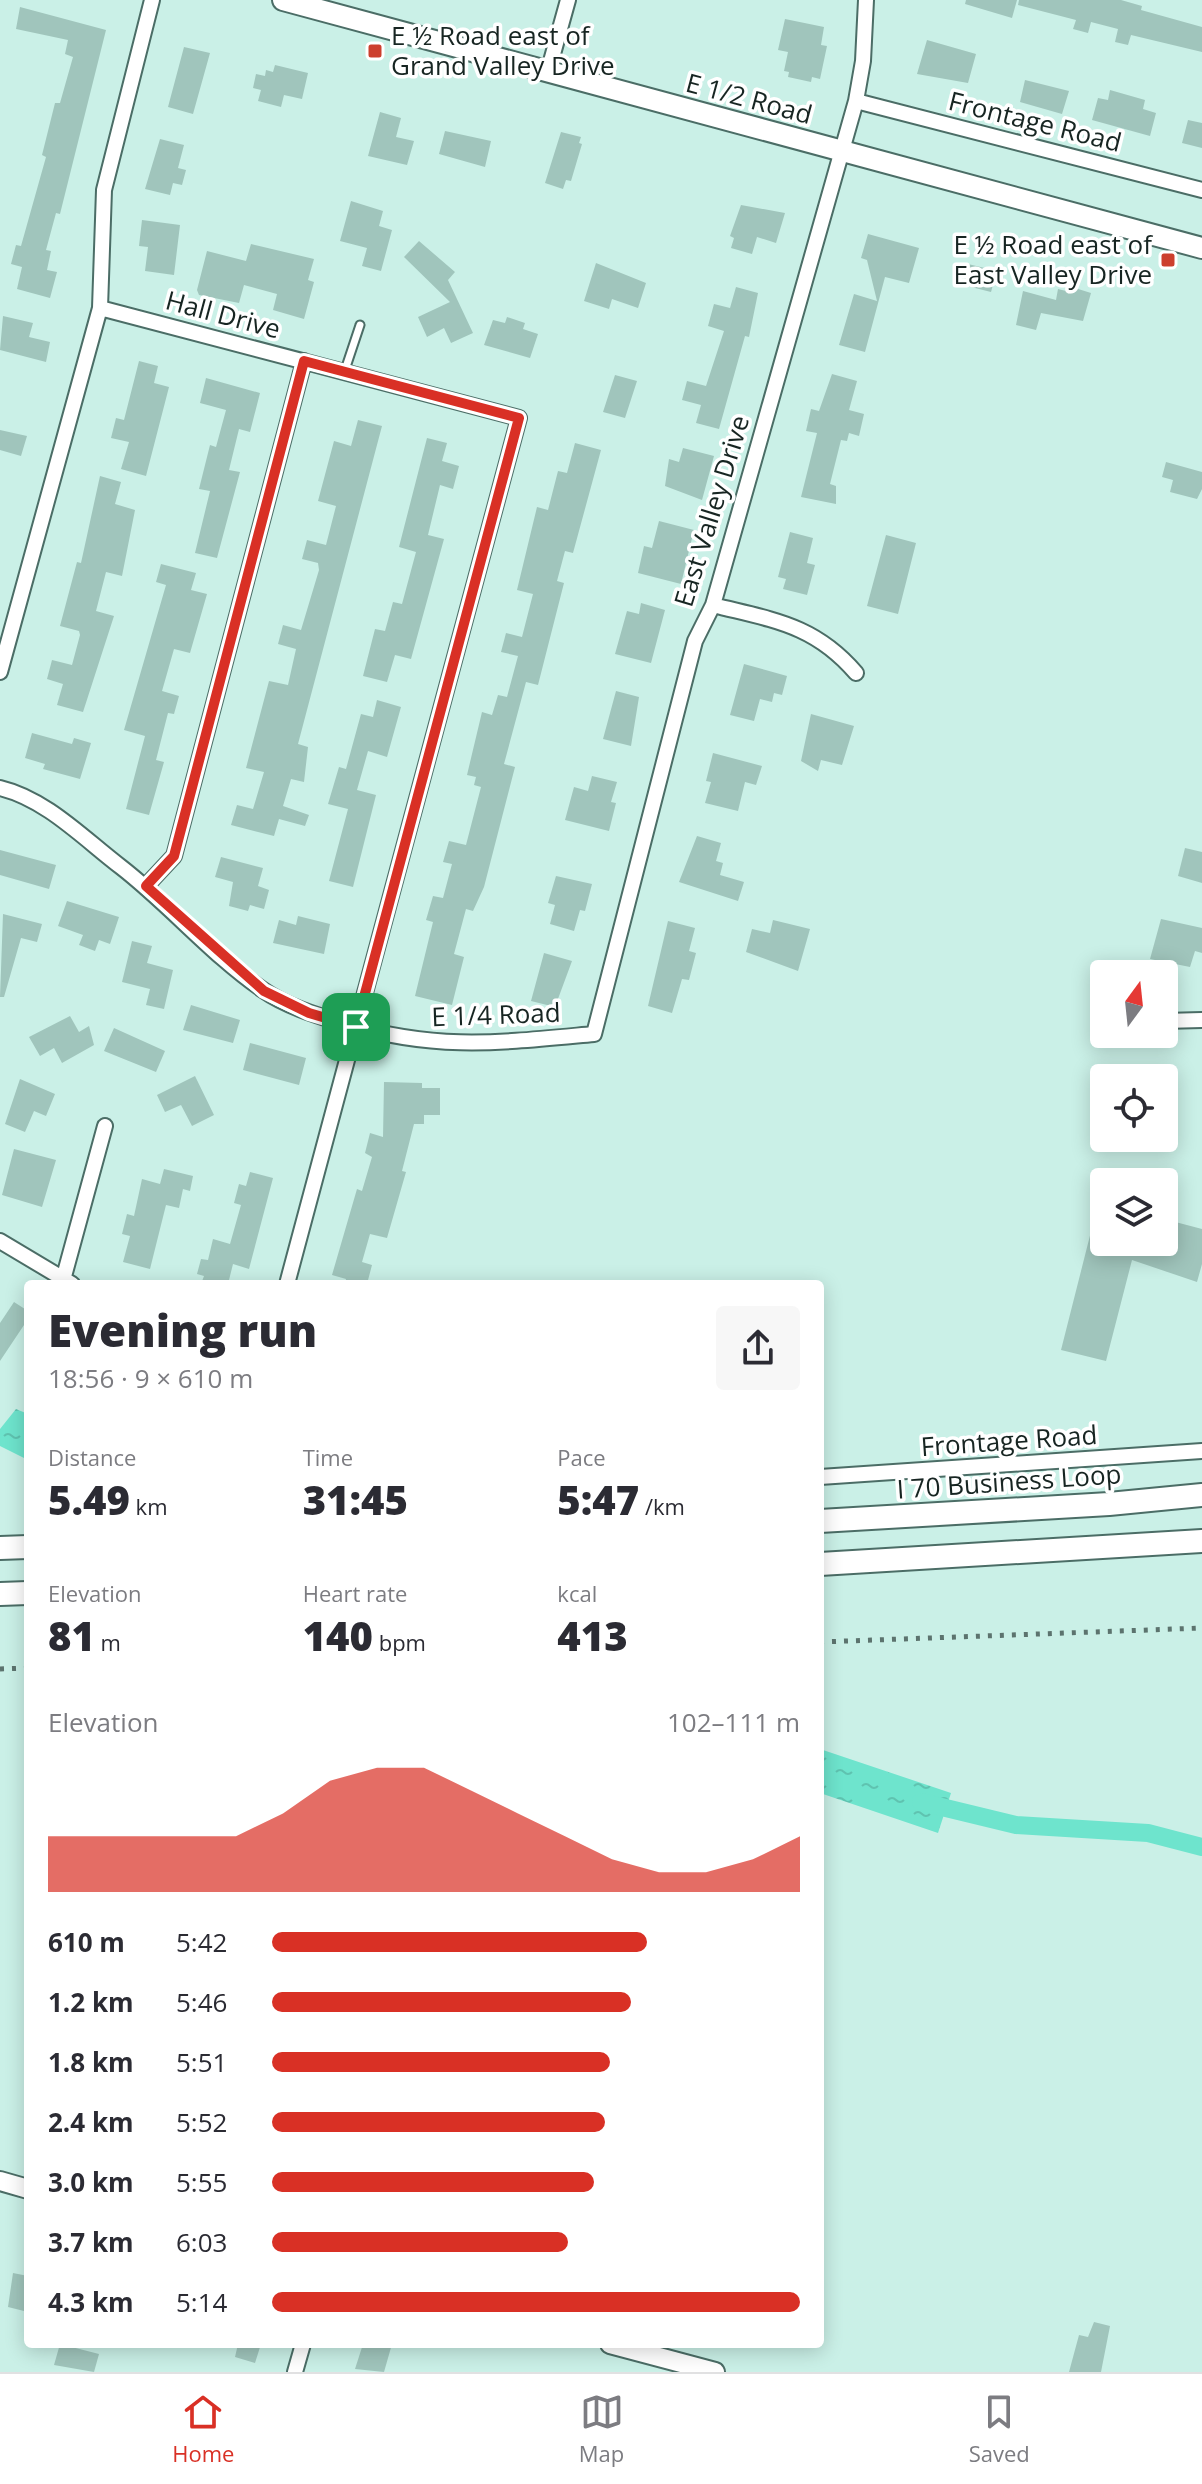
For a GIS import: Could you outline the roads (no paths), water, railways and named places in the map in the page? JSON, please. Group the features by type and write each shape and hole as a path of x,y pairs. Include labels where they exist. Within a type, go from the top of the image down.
{"main road":[{"name":"E 1/2 Road","path":"283,0 1202,248"},
{"name":"I 70 Business Loop","path":"824,1521 1094,1505 1202,1495"},
{"path":"824,1564 1202,1541"},
{"path":"0,1548 24,1547"},
{"path":"0,1594 24,1593"}],"street":[{"path":"0,672 100,308 104,190 152,0"},
{"path":"548,72 568,0"},
{"name":"East Valley Drive","path":"594,1034 695,641 713,605 856,101 863,61 866,0"},
{"name":"Frontage Road","path":"856,101 1202,190"},
{"name":"Hall Drive","path":"100,308 519,418 356,1027"},
{"path":"146,886 174,856 304,361"},
{"path":"713,605 796,627 834,648 856,673"},
{"name":"E 1/4 Road","path":"0,788 27,795 146,886 264,991 309,1013 356,1027 437,1044 486,1044 594,1034"},
{"path":"1178,1021 1202,1020"},
{"path":"288,1280 356,1027"},
{"path":"68,1280 105,1126"},
{"path":"0,1241 65,1280"},
{"name":"Frontage Road","path":"824,1477 1202,1451"},
{"path":"0,2181 24,2188"},
{"path":"295,2372 302,2348"},
{"path":"625,2348 715,2372"}],"lane":[{"path":"344,373 360,325"}],"water":[{"path":"16,1409 24,1412 24,1458 0,1446 0,1429"},
{"path":"824,1750 951,1793 938,1833 824,1794"}],"waterway":[{"path":"921,1802 1016,1825 1148,1833 1202,1847"}],"railway":[{"path":"824,1642 1202,1628"},
{"path":"0,1669 24,1668"}],"place":[{"name":"E ½ Road east of Grand Valley Drive","path":"375,51"},
{"name":"E ½ Road east of East Valley Drive","path":"1168,260"}]}
